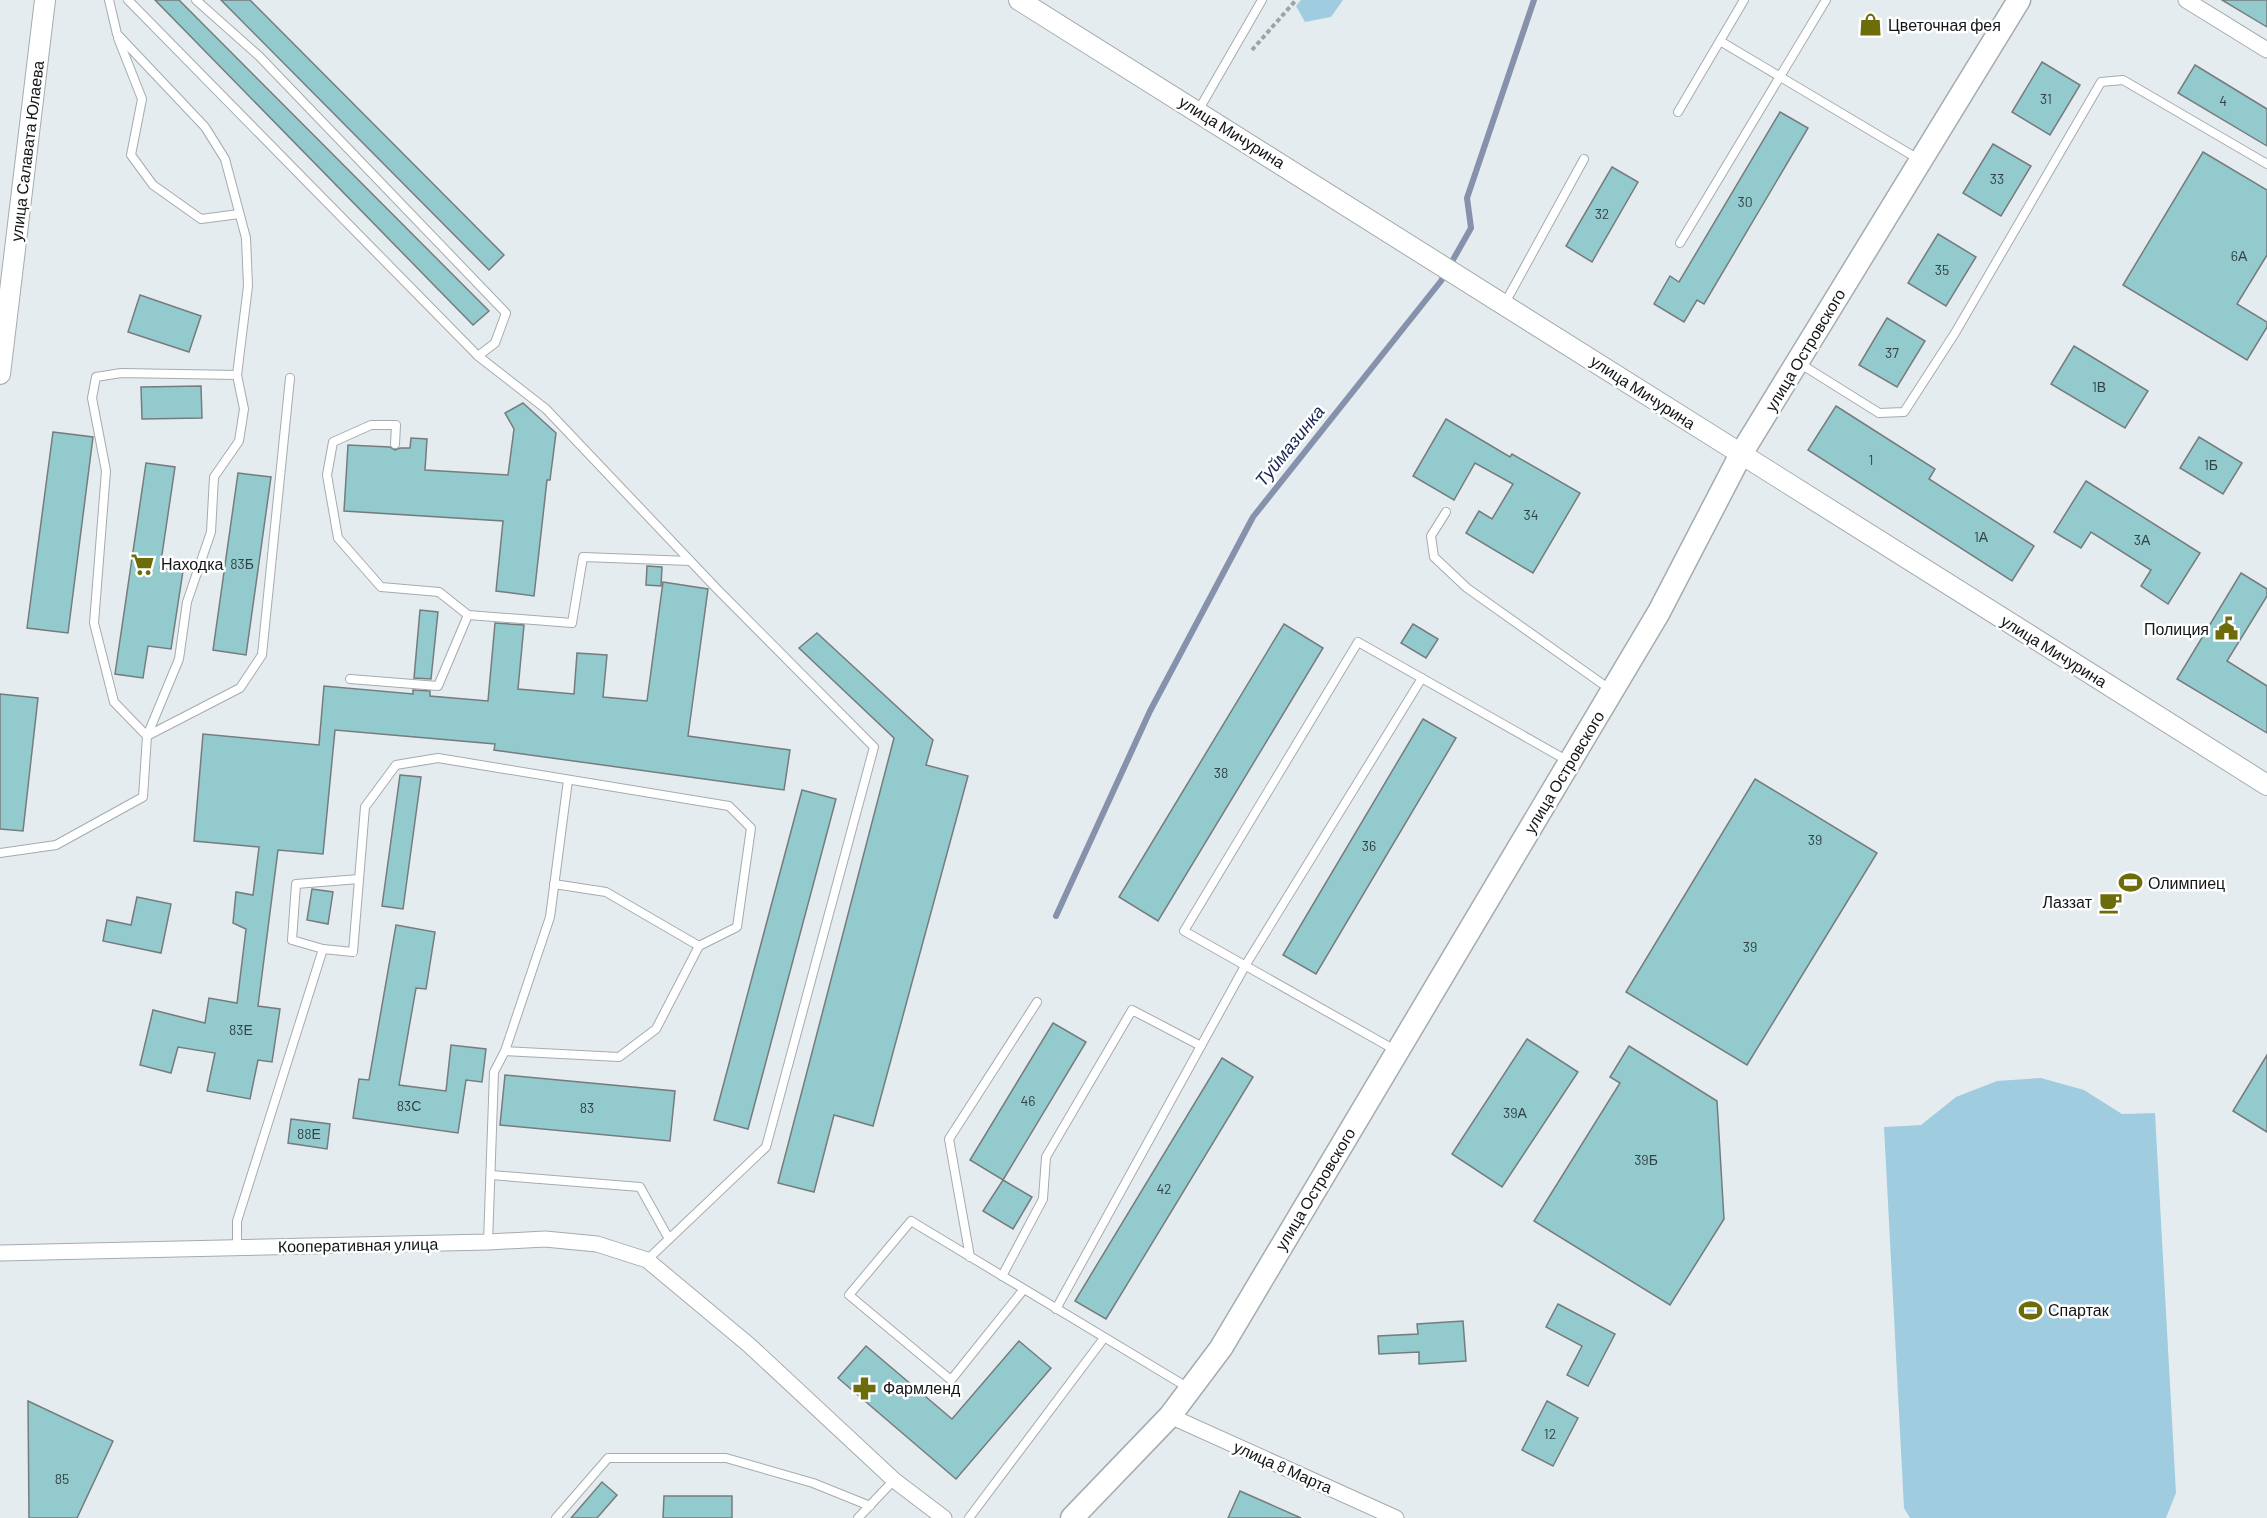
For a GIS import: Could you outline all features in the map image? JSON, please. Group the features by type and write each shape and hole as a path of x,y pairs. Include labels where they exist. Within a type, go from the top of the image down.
{"main road":[{"name":"улица Островского","path":"1072,1518 1170,1416 1221,1348 1659,612 1741,454 2019,0"}],"street":[{"name":"улица Салавата Юлаева","path":"0,374 45,0"},
{"name":"улица Мичурина","path":"1019,0 1505,303 2267,784"},
{"path":"2186,0 2267,50"},
{"name":"Кооперативная улица","path":"0,1253 545,1239 597,1244 647,1260 749,1345 894,1480 944,1518"},
{"name":"улица 8 Марта","path":"1170,1416 1396,1518"}],"lane":[{"path":"109,0 117,34 142,99 131,155 153,185 201,219 239,214"},
{"path":"128,0 478,356 546,409 690,561 874,747 766,1147 647,1260"},
{"path":"196,0 259,56 506,313 495,343 478,356"},
{"path":"1198,111 1262,0"},
{"path":"1678,112 1744,0"},
{"path":"1680,243 1826,0"},
{"path":"0,853 56,845 143,797 147,736 178,659 187,602 211,532 214,477 239,441 244,409 237,375 248,286 246,238 225,159 205,127 117,34"},
{"path":"1720,41 1921,160"},
{"path":"1797,362 1880,413 1904,412 1955,333 2101,82 2123,80 2267,164"},
{"path":"1505,303 1584,159"},
{"path":"147,736 114,702 94,623 106,471 92,398 96,377 121,373 237,375"},
{"path":"147,736 240,688 262,655 290,378"},
{"path":"394,444 396,426 387,425 371,425 333,442 327,475 338,538 381,586 439,592 468,615 572,623 583,557 690,561"},
{"path":"1446,512 1431,536 1434,557 1467,588 1612,691"},
{"path":"350,679 438,686 468,615"},
{"path":"1397,1051 1184,932 1358,642 1570,762"},
{"path":"1056,1309 1245,966 1422,678"},
{"path":"359,879 296,884 292,940 323,949 353,952 365,807 396,765 438,758 729,806 751,828 736,927 699,946 657,1029 619,1057 505,1051"},
{"path":"488,1242 494,1072 505,1051 550,916 568,780"},
{"path":"554,884 606,892 699,946"},
{"path":"237,1248 237,1221 323,949"},
{"path":"970,1257 949,1139 1037,1002"},
{"path":"1002,1276 1043,1199 1046,1157 1132,1010 1201,1046"},
{"path":"491,1175 640,1187 669,1239"},
{"path":"1024,1289 951,1380 849,1295 911,1221 1024,1289 1104,1338 1191,1390"},
{"path":"969,1518 1104,1338"},
{"path":"556,1518 608,1458 726,1458 813,1483 870,1506"},
{"path":"858,1518 894,1480"}],"path":[{"path":"1252,50 1296,0"}],"shaded area":[{"path":"1301,0 1343,0 1331,17 1305,22 1296,6"},
{"name":"Спартак","path":"2041,1078 2084,1090 2122,1114 2155,1113 2176,1493 2166,1518 1910,1518 1904,1508 1884,1127 1921,1125 1956,1097 1997,1081"}],"building":[{"path":"155,0 179,0 489,311 473,325"},
{"path":"221,0 250,0 504,255 489,270"},
{"path":"2222,0 2267,0 2267,27"},
{"path":"2042,62 2080,85 2050,135 2012,112"},
{"path":"2195,65 2267,109 2267,146 2178,93"},
{"path":"1780,112 1808,128 1704,304 1697,300 1684,322 1654,304 1670,276 1679,282"},
{"path":"1993,144 2031,166 2001,216 1963,193"},
{"path":"2203,152 2267,190 2267,255 2237,304 2267,322 2267,327 2247,360 2123,285"},
{"path":"1612,167 1638,182 1592,262 1566,246"},
{"path":"1938,234 1976,257 1946,306 1908,283"},
{"path":"140,295 201,316 189,352 128,332"},
{"path":"1887,318 1925,341 1897,387 1859,365"},
{"path":"2074,346 2148,391 2125,428 2051,384"},
{"path":"201,386 202,418 142,419 141,387"},
{"path":"523,403 556,433 550,480 547,480 534,596 496,591 503,521 344,511 348,445 390,447 395,450 410,448 411,438 427,439 425,470 508,475 514,429 505,413"},
{"path":"1836,406 1935,469 1929,479 2034,546 2012,581 1808,450"},
{"path":"1446,419 1510,457 1512,454 1580,493 1533,573 1466,533 1479,511 1492,519 1513,484 1475,463 1454,500 1413,476"},
{"path":"53,432 93,437 68,633 27,628"},
{"path":"2199,437 2242,463 2223,494 2180,468"},
{"path":"146,463 175,467 160,568 183,571 171,649 148,646 143,678 115,674"},
{"path":"238,473 271,477 246,655 213,650"},
{"path":"2086,481 2200,553 2168,604 2141,586 2151,570 2091,532 2081,548 2054,532"},
{"path":"647,566 662,567 661,586 646,585"},
{"name":"Полиция","path":"2241,573 2267,589 2267,596 2227,661 2267,686 2267,733 2177,679"},
{"path":"663,582 708,589 688,736 790,750 784,790 494,750 495,744 335,730 323,854 278,850 258,1006 280,1009 272,1062 258,1060 250,1099 207,1091 215,1053 178,1047 171,1073 140,1065 153,1010 205,1023 209,998 237,1003 246,929 233,923 236,892 253,895 259,847 194,841 203,734 319,745 324,686 413,694 413,690 430,691 430,696 488,701 495,623 524,625 518,689 574,694 577,653 607,655 603,697 647,701"},
{"path":"420,610 438,612 431,679 414,678"},
{"path":"1284,624 1323,648 1158,921 1119,897"},
{"path":"1413,624 1438,639 1426,658 1401,643"},
{"path":"817,633 933,740 926,765 968,776 873,1126 834,1115 814,1192 778,1183 894,738 799,648"},
{"path":"0,694 38,698 23,831 0,829"},
{"path":"1423,719 1456,738 1316,974 1283,955"},
{"path":"400,775 421,777 403,909 382,906"},
{"path":"1755,779 1877,853 1747,1065 1626,992"},
{"path":"802,790 836,799 748,1129 714,1120"},
{"path":"312,889 333,892 328,924 307,920"},
{"path":"137,897 171,904 161,953 103,941 107,920 131,925"},
{"path":"396,925 435,932 426,989 416,988 399,1085 446,1091 451,1045 486,1049 482,1082 466,1080 458,1133 353,1118 359,1079 369,1080"},
{"path":"1053,1023 1086,1042 1003,1180 970,1160"},
{"path":"1527,1039 1578,1072 1502,1187 1452,1154"},
{"path":"1629,1046 1717,1101 1724,1219 1670,1305 1534,1221 1620,1083 1610,1077"},
{"path":"2267,1055 2267,1132 2233,1111"},
{"path":"1222,1058 1253,1077 1106,1319 1075,1301"},
{"path":"505,1075 675,1091 670,1141 500,1125"},
{"path":"291,1119 330,1124 327,1149 288,1143"},
{"path":"1003,1180 1032,1197 1013,1229 983,1211"},
{"path":"1558,1304 1615,1334 1588,1386 1567,1375 1582,1346 1546,1327"},
{"path":"1463,1321 1466,1361 1419,1364 1419,1352 1379,1354 1378,1336 1418,1334 1417,1324"},
{"path":"1019,1341 1051,1368 956,1479 838,1378 866,1346 952,1419"},
{"path":"28,1401 113,1441 77,1518 29,1518"},
{"path":"1547,1401 1578,1418 1553,1466 1522,1450"},
{"path":"602,1482 617,1495 597,1518 571,1518"},
{"path":"1240,1491 1301,1518 1228,1518"},
{"path":"664,1496 732,1496 732,1518 663,1518"}],"waterway":[{"name":"Туймазинка","path":"1056,916 1150,711 1253,517 1441,281 1471,228 1467,198 1534,0"}],"place":[{"name":"Цветочная фея","path":"1870,25"},
{"name":"Находка","path":"143,564"},
{"name":"Полиция","path":"2227,629"},
{"name":"Олимпиец","path":"2130,883"},
{"name":"Лаззат","path":"2110,902"},
{"name":"Спартак","path":"2030,1310"},
{"name":"Фармленд","path":"865,1388"}]}
